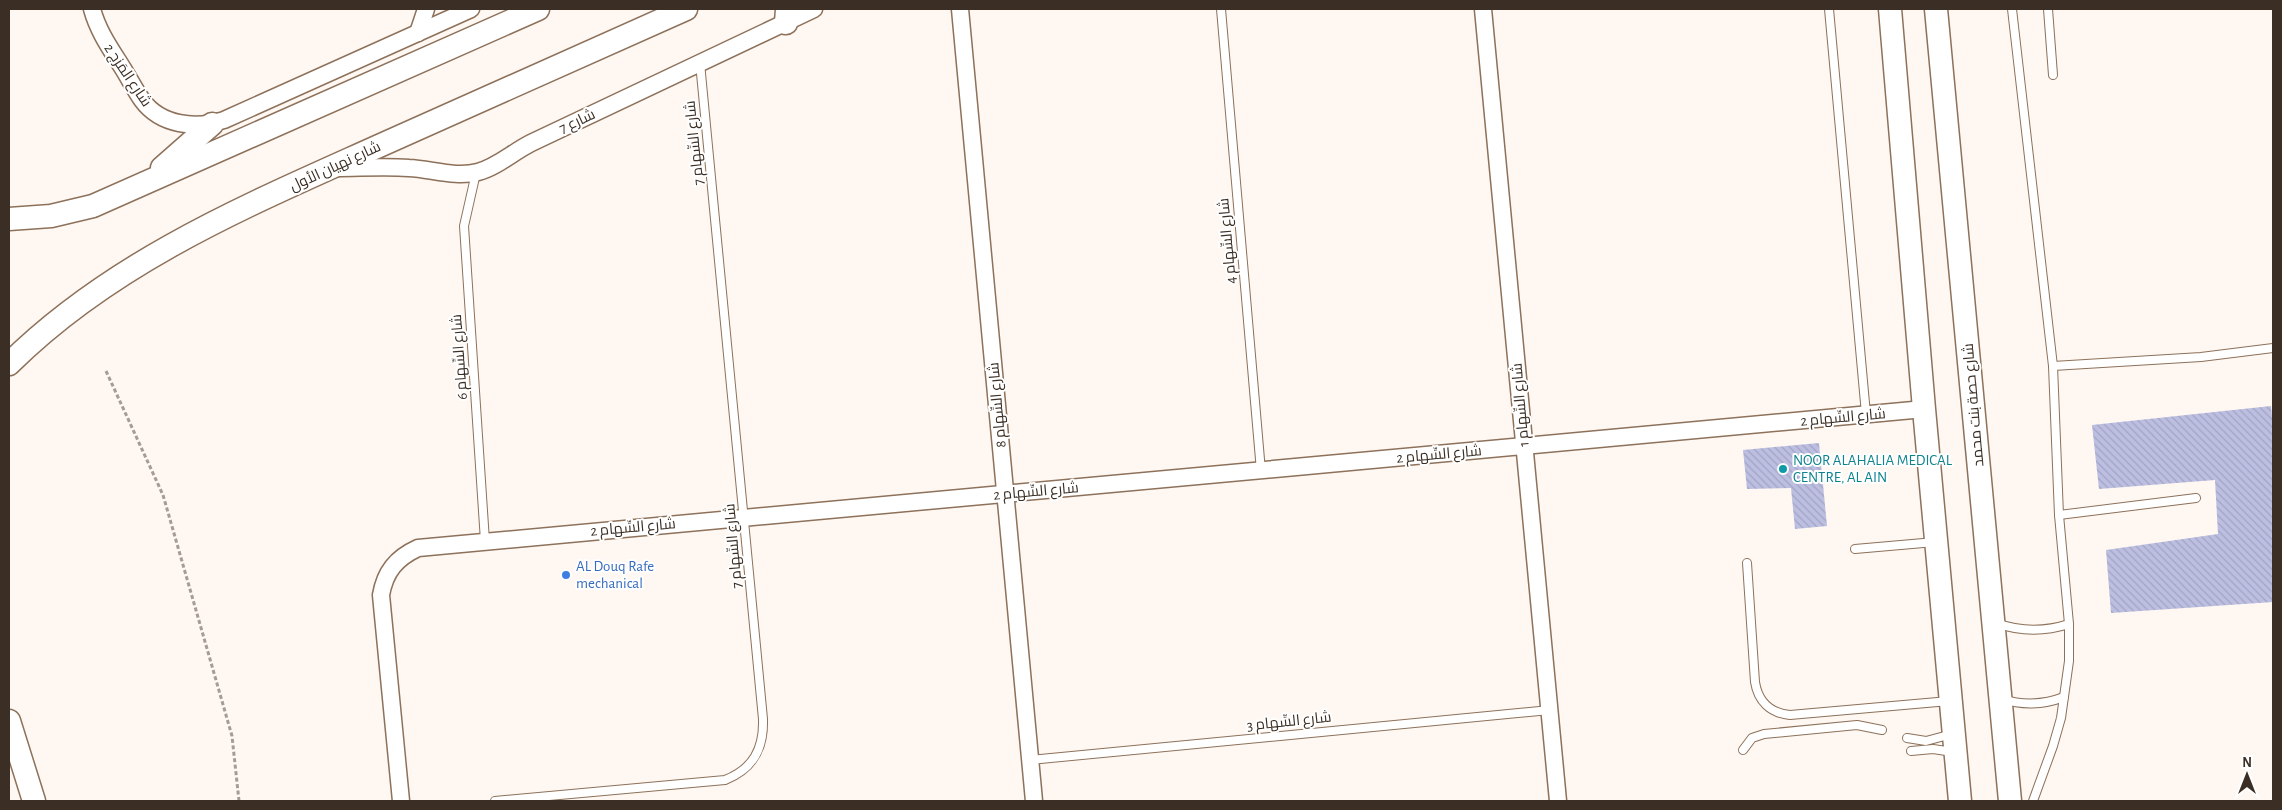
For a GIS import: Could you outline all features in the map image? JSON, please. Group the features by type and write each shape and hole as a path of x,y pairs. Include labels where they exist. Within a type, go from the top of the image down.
{"street":[{"name":"شارع المَزج 2","path":"92,9 103,37 143,102 162,117 174,122 186,125 212,124"},
{"path":"418,33 426,9"},
{"path":"147,182 212,124 471,9"},
{"path":"9,219 30,219 72,212 93,206 538,9"},
{"name":"شارع نهيان الأول","path":"9,364 79,303 149,257 193,233 329,168 686,9"},
{"name":"شارع 7","path":"329,168 406,168 454,174 476,173 496,164 523,147 700,63 786,16 814,9"},
{"name":"شارع السِّهام 8","path":"960,9 1034,801"},
{"name":"شارع السِّهام 1","path":"1483,9 1558,801"},
{"path":"1890,9 1960,801"},
{"name":"شارع حصة بنت محمد","path":"1936,9 2010,801"},
{"name":"شارع السِّهام 2","path":"402,801 381,608 383,583 396,561 418,548 485,540 744,518 1924,409"},
{"path":"9,721 34,801"}],"lane":[{"name":"شارع السِّهام 4","path":"1221,9 1262,470"},
{"path":"1829,9 1866,414"},
{"path":"2012,9 2053,366 2059,515 2069,624 2069,661 2064,697 2053,746 2033,801"},
{"path":"2048,9 2053,75"},
{"name":"شارع السِّهام 7","path":"495,801 712,783 736,776 747,768 755,758 763,734 700,63"},
{"name":"شارع السِّهام 6","path":"476,173 464,226 485,540"},
{"path":"2053,366 2201,357 2273,348"},
{"path":"2059,515 2196,498"},
{"path":"1855,549 1936,542"},
{"path":"1747,563 1757,689 1763,703 1769,708 1782,714 1790,715 1951,700"},
{"path":"1993,622 2018,630 2044,630 2069,624"},
{"path":"2000,698 2013,702 2039,704 2064,697"},
{"name":"شارع السِّهام 3","path":"1030,760 1550,710"},
{"path":"1743,750 1752,738 1764,734 1857,725 1882,730"},
{"path":"1907,738 1955,743"},
{"path":"1910,751 1933,749 1955,743"}],"path":[{"path":"106,371 163,495 232,736 238,801"}],"building":[{"path":"2271,406 2273,428 2273,602 2111,613 2106,550 2218,534 2215,480 2099,489 2092,425"},
{"name":"NOOR ALAHALIA MEDICAL CENTRE, AL AIN","path":"1819,443 1827,526 1795,529 1791,488 1747,489 1743,450"}],"place":[{"name":"NOOR ALAHALIA MEDICAL CENTRE, AL AIN","path":"1783,469"},
{"name":"AL Douq Rafe mechanical","path":"566,575"}]}
